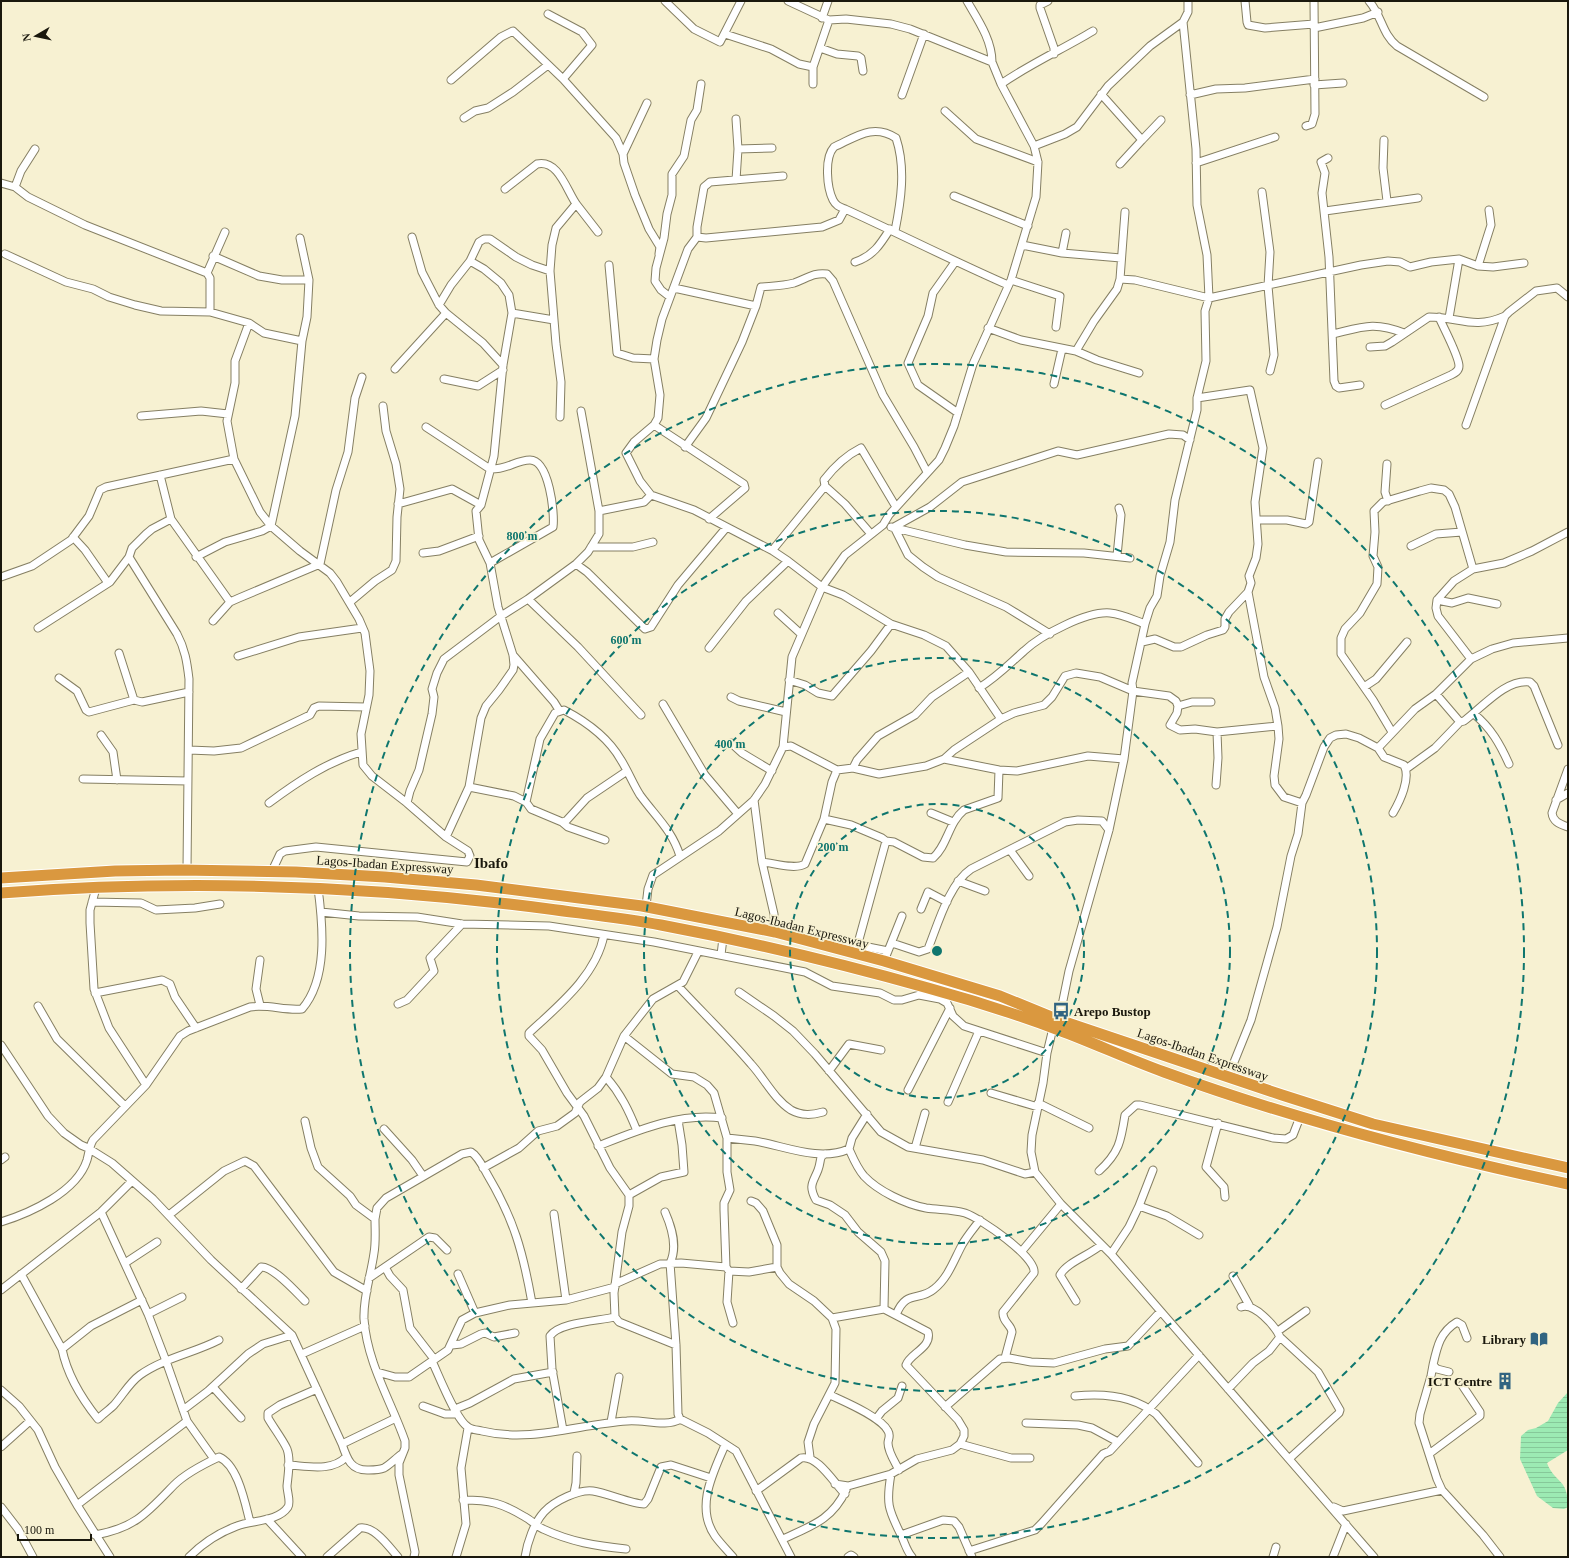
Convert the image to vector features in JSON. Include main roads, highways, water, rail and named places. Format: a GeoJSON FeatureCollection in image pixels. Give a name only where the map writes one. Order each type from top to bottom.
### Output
{"type":"FeatureCollection","features":[{"type":"Feature","properties":{"kind":"highway","name":"Lagos-Ibadan Expressway"},"geometry":{"type":"LineString","coordinates":[[1,878],[115,871],[272,871],[379,876],[476,885],[646,906],[886,956],[1000,996],[1056,1024],[1162,1071],[1300,1117],[1369,1138],[1568,1184]]}},
{"type":"Feature","properties":{"kind":"highway","name":"Lagos-Ibadan Expressway"},"geometry":{"type":"LineString","coordinates":[[1,893],[188,885],[318,888],[406,893],[658,924],[801,955],[932,989],[1056,1024],[1373,1124],[1568,1168]]}},
{"type":"Feature","properties":{"kind":"place","name":"Arepo Bustop"},"geometry":{"type":"Point","coordinates":[1061,1011]}},
{"type":"Feature","properties":{"kind":"place","name":"Library"},"geometry":{"type":"Point","coordinates":[1539,1339]}},
{"type":"Feature","properties":{"kind":"place","name":"ICT Centre"},"geometry":{"type":"Point","coordinates":[1505,1381]}},
{"type":"Feature","properties":{"kind":"district","name":"Ibafo"},"geometry":{"type":"Point","coordinates":[491,863]}}]}
